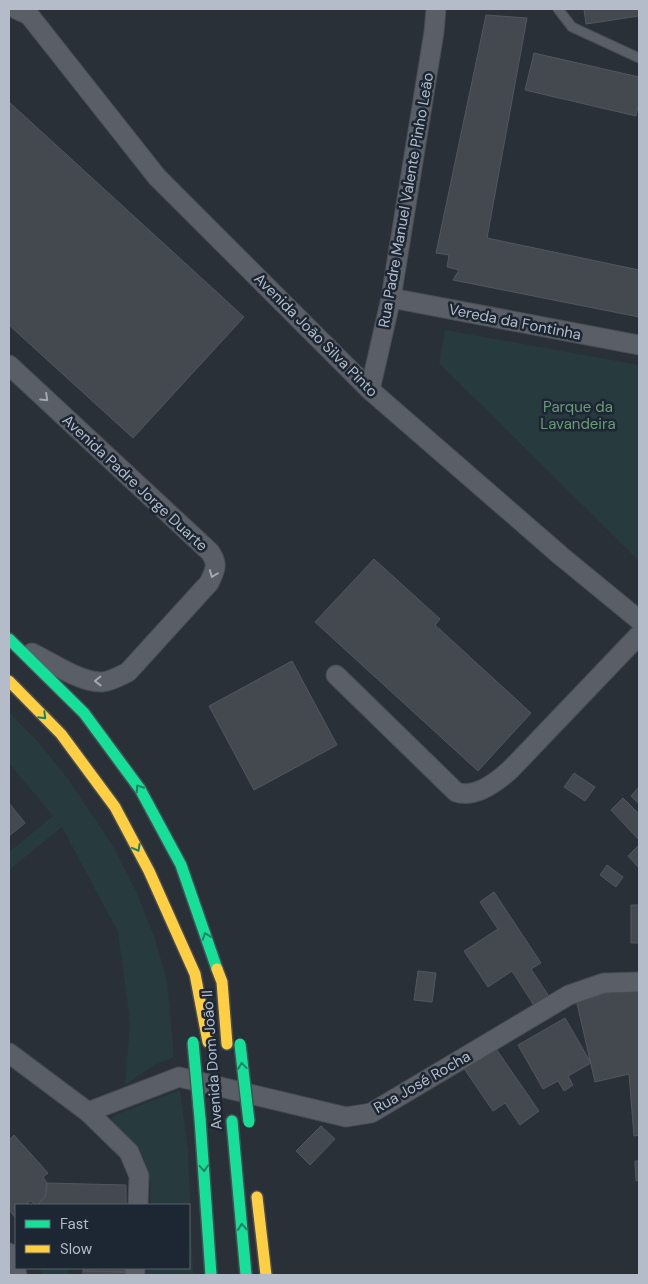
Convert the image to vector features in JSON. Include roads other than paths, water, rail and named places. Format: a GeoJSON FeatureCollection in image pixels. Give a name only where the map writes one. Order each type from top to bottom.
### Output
{"type":"FeatureCollection","features":[{"type":"Feature","properties":{"kind":"main road","name":"Avenida Dom João II"},"geometry":{"type":"LineString","coordinates":[[11,641],[84,712],[140,789],[181,865],[222,982],[227,1049]]}},
{"type":"Feature","properties":{"kind":"main road","name":"Avenida Dom João II"},"geometry":{"type":"LineString","coordinates":[[9,681],[61,734],[115,807],[149,870],[194,974],[209,1047]]}},
{"type":"Feature","properties":{"kind":"main road"},"geometry":{"type":"LineString","coordinates":[[149,870],[179,964]]}},
{"type":"Feature","properties":{"kind":"main road"},"geometry":{"type":"LineString","coordinates":[[222,982],[240,1044],[249,1127]]}},
{"type":"Feature","properties":{"kind":"main road"},"geometry":{"type":"LineString","coordinates":[[192,1037],[211,1275]]}},
{"type":"Feature","properties":{"kind":"main road","name":"Avenida Dom João II"},"geometry":{"type":"LineString","coordinates":[[211,1072],[213,1101]]}},
{"type":"Feature","properties":{"kind":"main road","name":"Avenida Dom João II"},"geometry":{"type":"LineString","coordinates":[[228,1073],[246,1275]]}},
{"type":"Feature","properties":{"kind":"main road"},"geometry":{"type":"LineString","coordinates":[[256,1189],[266,1275]]}},
{"type":"Feature","properties":{"kind":"street","name":"Rua Padre Manuel Valente Pinho Leão"},"geometry":{"type":"LineString","coordinates":[[370,390],[390,298],[434,32],[436,9]]}},
{"type":"Feature","properties":{"kind":"street","name":"Avenida João Silva Pinto"},"geometry":{"type":"LineString","coordinates":[[25,11],[157,177],[370,390],[561,556],[639,620]]}},
{"type":"Feature","properties":{"kind":"street","name":"Vereda da Fontinha"},"geometry":{"type":"LineString","coordinates":[[390,298],[639,346]]}},
{"type":"Feature","properties":{"kind":"street","name":"Avenida Padre Jorge Duarte"},"geometry":{"type":"LineString","coordinates":[[9,365],[210,552],[215,559],[216,569],[209,583],[128,672],[115,679],[102,682],[89,681],[11,641]]}},
{"type":"Feature","properties":{"kind":"street"},"geometry":{"type":"LineString","coordinates":[[336,676],[456,792],[463,794],[484,788],[500,779],[639,634]]}},
{"type":"Feature","properties":{"kind":"street","name":"Rua José Rocha"},"geometry":{"type":"LineString","coordinates":[[88,1112],[179,1077],[346,1117],[371,1113],[569,995],[604,984],[639,982]]}},
{"type":"Feature","properties":{"kind":"street"},"geometry":{"type":"LineString","coordinates":[[9,1053],[88,1112],[128,1152],[139,1176],[138,1204]]}},
{"type":"Feature","properties":{"kind":"street"},"geometry":{"type":"LineString","coordinates":[[9,1253],[15,1268]]}},
{"type":"Feature","properties":{"kind":"lane"},"geometry":{"type":"LineString","coordinates":[[558,9],[572,27],[639,58]]}},
{"type":"Feature","properties":{"kind":"park label","name":"Parque da Lavandeira"},"geometry":{"type":"Point","coordinates":[578,416]}}]}
